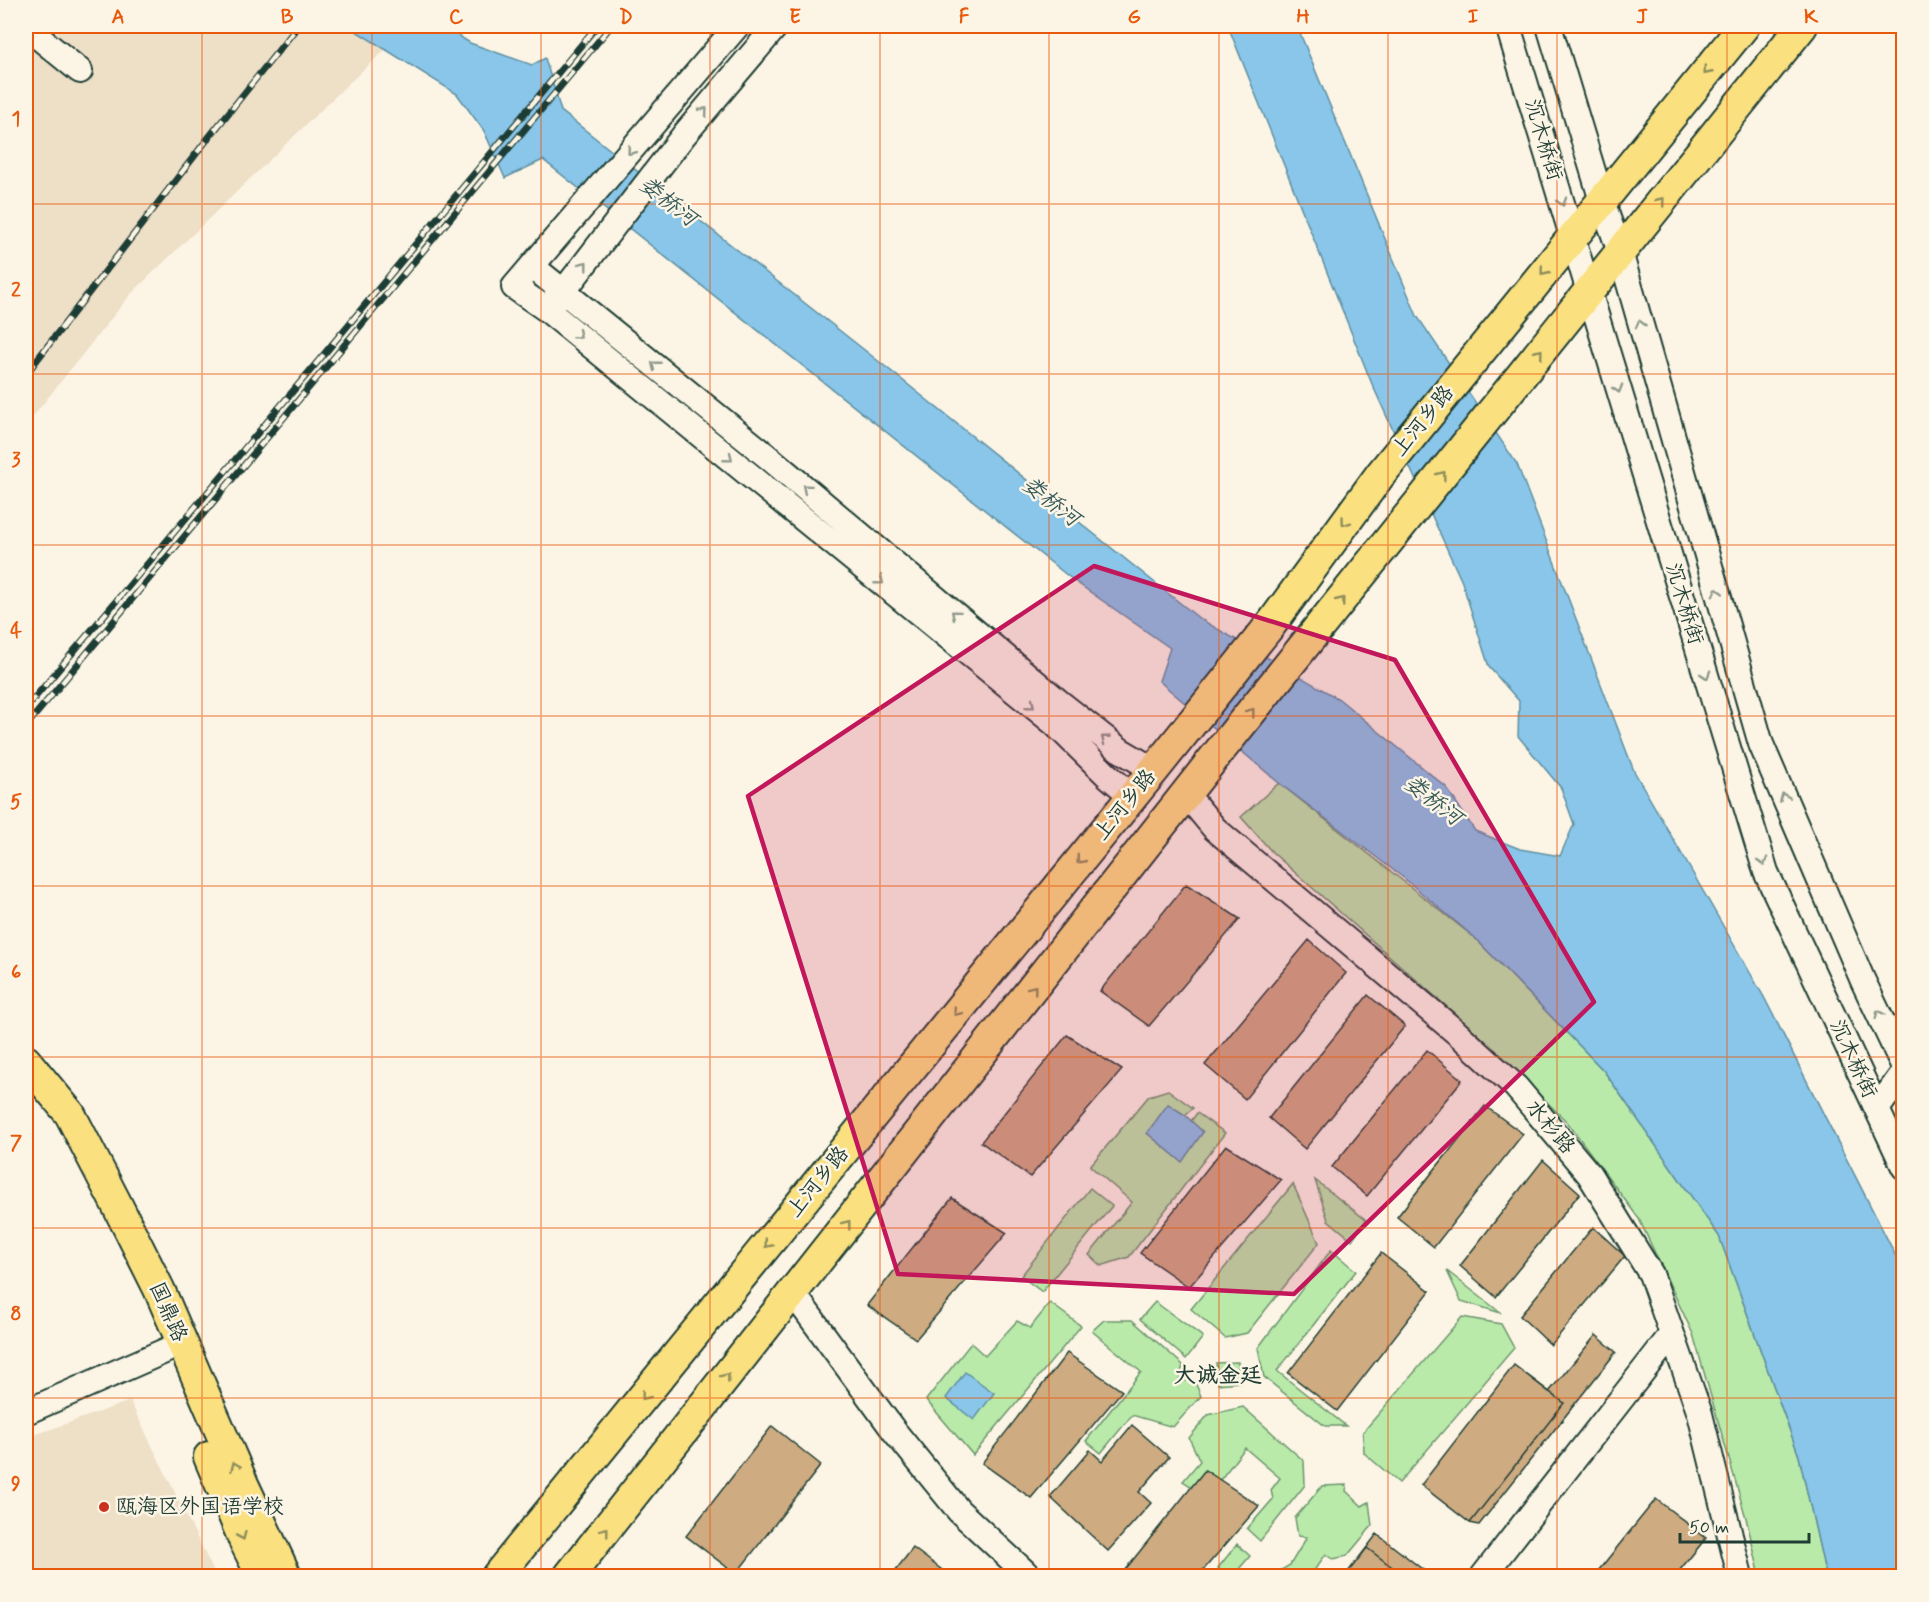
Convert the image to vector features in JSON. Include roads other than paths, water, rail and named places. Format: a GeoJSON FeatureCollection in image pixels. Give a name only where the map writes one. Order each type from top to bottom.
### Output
{"type":"FeatureCollection","features":[{"type":"Feature","properties":{"kind":"main road","name":"上河乡路"},"geometry":{"type":"LineString","coordinates":[[496,1576],[1183,734],[1272,622],[1380,475],[1744,26]]}},
{"type":"Feature","properties":{"kind":"main road","name":"上河乡路"},"geometry":{"type":"LineString","coordinates":[[569,1576],[1214,758],[1802,26]]}},
{"type":"Feature","properties":{"kind":"main road","name":"国鼎路"},"geometry":{"type":"LineString","coordinates":[[26,1061],[70,1114],[116,1203],[159,1289],[243,1484],[286,1576]]}},
{"type":"Feature","properties":{"kind":"main road","name":"国鼎路"},"geometry":{"type":"LineString","coordinates":[[26,1088],[56,1123],[124,1250],[217,1475],[262,1576]]}},
{"type":"Feature","properties":{"kind":"street"},"geometry":{"type":"LineString","coordinates":[[737,26],[514,287],[546,309],[1055,724],[1132,796]]}},
{"type":"Feature","properties":{"kind":"street"},"geometry":{"type":"LineString","coordinates":[[546,309],[563,292],[684,135],[776,26]]}},
{"type":"Feature","properties":{"kind":"street","name":"沉木桥街"},"geometry":{"type":"LineString","coordinates":[[1508,26],[1766,872],[1904,1167]]}},
{"type":"Feature","properties":{"kind":"street","name":"沉木桥街"},"geometry":{"type":"LineString","coordinates":[[1549,26],[1602,201],[1620,252],[1761,744],[1863,981],[1904,1067]]}},
{"type":"Feature","properties":{"kind":"street"},"geometry":{"type":"LineString","coordinates":[[26,27],[80,71]]}},
{"type":"Feature","properties":{"kind":"street"},"geometry":{"type":"LineString","coordinates":[[533,267],[768,457],[1059,702],[1120,750],[1154,770]]}},
{"type":"Feature","properties":{"kind":"street","name":"水杉路"},"geometry":{"type":"LineString","coordinates":[[1186,794],[1215,830],[1457,1033],[1516,1087],[1589,1174],[1651,1274],[1700,1414],[1740,1576]]}},
{"type":"Feature","properties":{"kind":"street"},"geometry":{"type":"LineString","coordinates":[[1877,1109],[1904,1072]]}},
{"type":"Feature","properties":{"kind":"street"},"geometry":{"type":"LineString","coordinates":[[793,1293],[895,1432],[958,1511],[1029,1576]]}},
{"type":"Feature","properties":{"kind":"street"},"geometry":{"type":"LineString","coordinates":[[1484,1576],[1672,1334]]}},
{"type":"Feature","properties":{"kind":"street"},"geometry":{"type":"LineString","coordinates":[[26,1412],[167,1350]]}},
{"type":"Feature","properties":{"kind":"water","name":"娄桥河"},"geometry":{"type":"Polygon","coordinates":[[[348,26],[443,26],[470,43],[532,65],[545,58],[561,111],[891,371],[1200,619],[1339,699],[1446,787],[1475,831],[1520,849],[1560,856],[1574,824],[1561,788],[1518,736],[1519,701],[1489,667],[1462,582],[1372,384],[1228,26],[1297,26],[1417,316],[1517,464],[1634,771],[1764,997],[1903,1270],[1903,1576],[1826,1576],[1799,1456],[1719,1236],[1604,1071],[1475,938],[1405,879],[1279,783],[1159,681],[1170,648],[1073,580],[543,160],[505,178],[484,131],[457,94],[348,26]]]}},
{"type":"Feature","properties":{"kind":"water"},"geometry":{"type":"Polygon","coordinates":[[[1168,1104],[1185,1115],[1203,1132],[1182,1162],[1147,1133],[1168,1104]]]}},
{"type":"Feature","properties":{"kind":"water"},"geometry":{"type":"Polygon","coordinates":[[[965,1372],[994,1393],[974,1420],[946,1398],[965,1372]]]}},
{"type":"Feature","properties":{"kind":"railway"},"geometry":{"type":"LineString","coordinates":[[26,374],[298,26]]}},
{"type":"Feature","properties":{"kind":"railway"},"geometry":{"type":"LineString","coordinates":[[26,708],[597,26]]}},
{"type":"Feature","properties":{"kind":"railway"},"geometry":{"type":"LineString","coordinates":[[26,726],[611,26]]}},
{"type":"Feature","properties":{"kind":"place","name":"瓯海区外国语学校"},"geometry":{"type":"Point","coordinates":[104,1507]}},
{"type":"Feature","properties":{"kind":"district","name":"大诚金廷"},"geometry":{"type":"Point","coordinates":[1218,1376]}}]}
